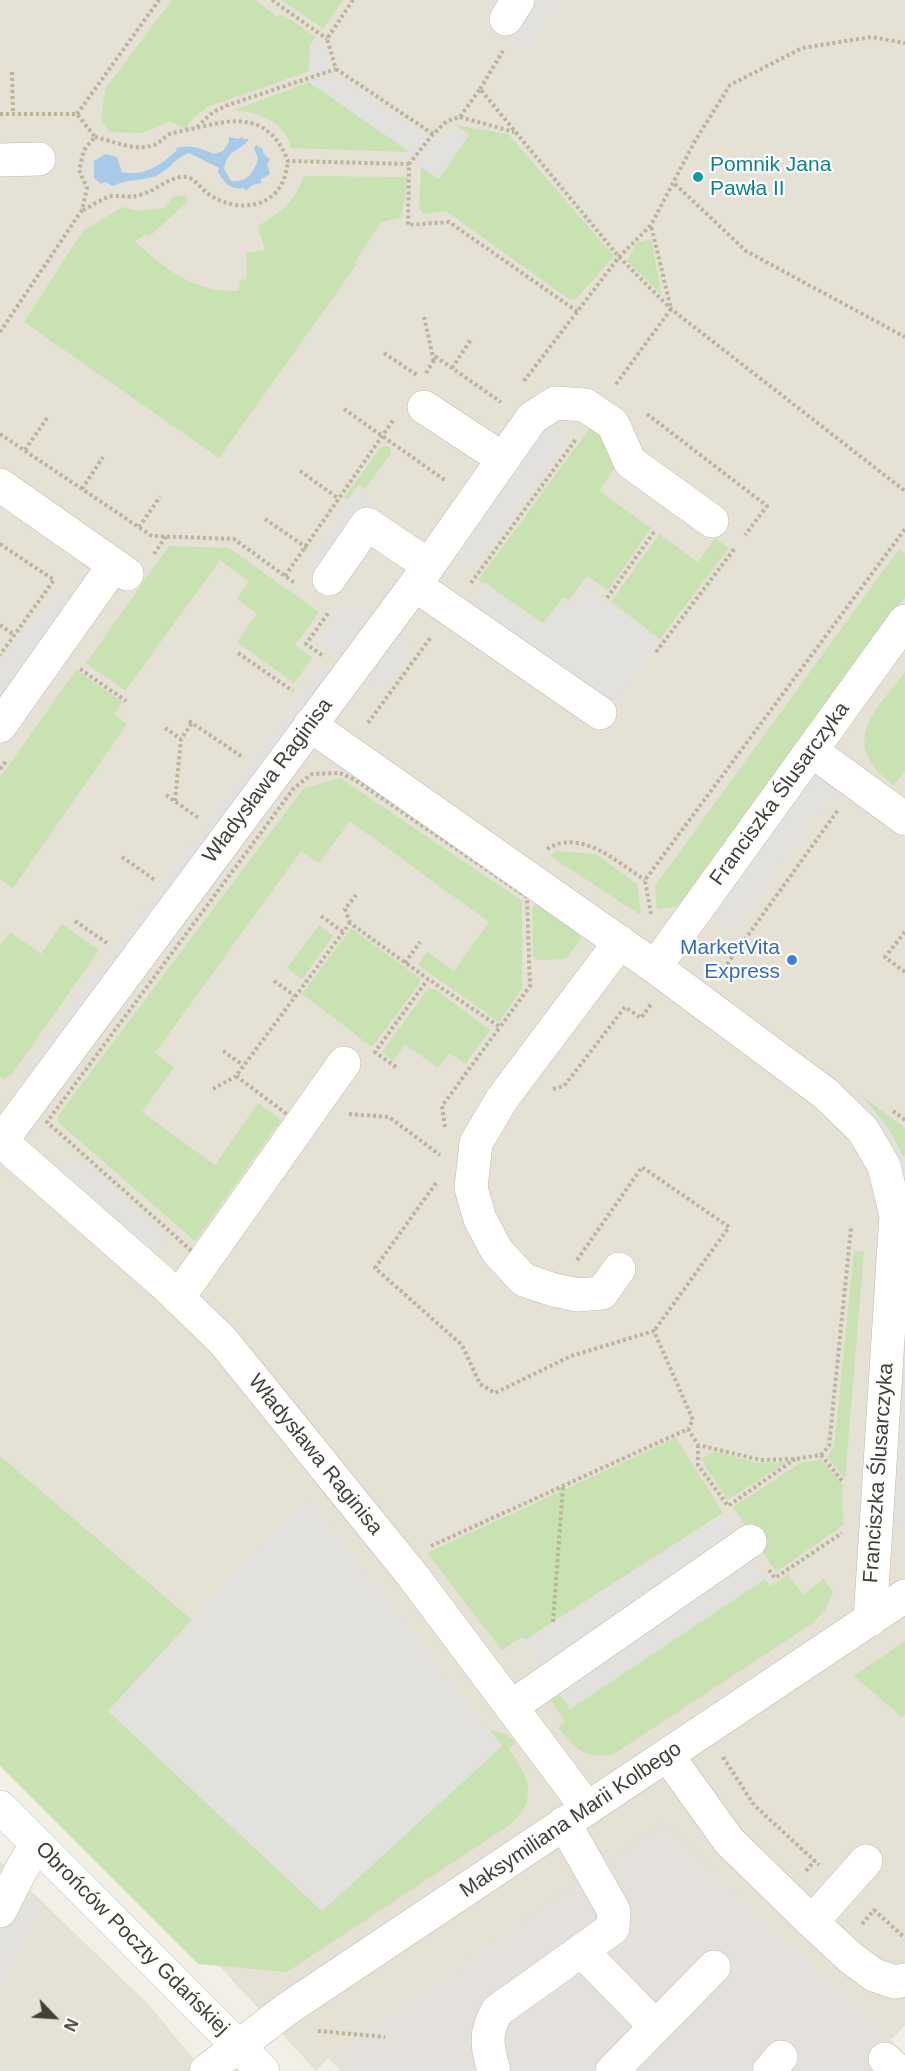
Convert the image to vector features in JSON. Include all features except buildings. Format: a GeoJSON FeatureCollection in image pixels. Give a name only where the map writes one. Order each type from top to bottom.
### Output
{"type":"FeatureCollection","features":[{"type":"Feature","properties":{"kind":"street"},"geometry":{"type":"LineString","coordinates":[[0,160],[39,159]]}},
{"type":"Feature","properties":{"kind":"street","name":"Władysława Raginisa"},"geometry":{"type":"LineString","coordinates":[[582,1951],[614,1928],[614,1911],[575,1815],[511,1707],[413,1576],[223,1341],[178,1298],[0,1141],[421,575],[532,418],[555,403],[585,405],[595,412]]}},
{"type":"Feature","properties":{"kind":"street"},"geometry":{"type":"LineString","coordinates":[[410,412],[477,441],[503,459]]}},
{"type":"Feature","properties":{"kind":"street"},"geometry":{"type":"LineString","coordinates":[[595,412],[613,424],[630,462],[712,521]]}},
{"type":"Feature","properties":{"kind":"street"},"geometry":{"type":"LineString","coordinates":[[0,485],[120,569],[0,726]]}},
{"type":"Feature","properties":{"kind":"street"},"geometry":{"type":"LineString","coordinates":[[318,591],[367,524],[421,575],[451,610],[600,712]]}},
{"type":"Feature","properties":{"kind":"street","name":"Franciszka Ślusarczyka"},"geometry":{"type":"LineString","coordinates":[[655,967],[905,621]]}},
{"type":"Feature","properties":{"kind":"street","name":"Franciszka Ślusarczyka"},"geometry":{"type":"LineString","coordinates":[[310,725],[655,967],[826,1094],[863,1130],[884,1166],[896,1215],[870,1620]]}},
{"type":"Feature","properties":{"kind":"street"},"geometry":{"type":"LineString","coordinates":[[812,751],[905,819]]}},
{"type":"Feature","properties":{"kind":"street"},"geometry":{"type":"LineString","coordinates":[[619,1269],[602,1293],[578,1295],[524,1280],[497,1251],[480,1219],[471,1188],[476,1143],[502,1099],[620,942]]}},
{"type":"Feature","properties":{"kind":"street"},"geometry":{"type":"LineString","coordinates":[[178,1298],[344,1063]]}},
{"type":"Feature","properties":{"kind":"street"},"geometry":{"type":"LineString","coordinates":[[511,1707],[750,1541]]}},
{"type":"Feature","properties":{"kind":"street","name":"Maksymiliana Marii Kolbego"},"geometry":{"type":"LineString","coordinates":[[206,2071],[287,2009],[905,1596]]}},
{"type":"Feature","properties":{"kind":"street"},"geometry":{"type":"LineString","coordinates":[[668,1756],[729,1841],[812,1922],[851,1958],[874,1975],[895,1982],[905,1980]]}},
{"type":"Feature","properties":{"kind":"street","name":"Obrońców Poczty Gdańskiej"},"geometry":{"type":"LineString","coordinates":[[0,1807],[263,2071]]}},
{"type":"Feature","properties":{"kind":"street"},"geometry":{"type":"LineString","coordinates":[[0,1911],[36,1844]]}},
{"type":"Feature","properties":{"kind":"street"},"geometry":{"type":"LineString","coordinates":[[812,1922],[866,1861]]}},
{"type":"Feature","properties":{"kind":"street"},"geometry":{"type":"LineString","coordinates":[[494,2071],[487,2045],[491,2023],[497,2011],[582,1951],[656,2026]]}},
{"type":"Feature","properties":{"kind":"street"},"geometry":{"type":"LineString","coordinates":[[612,2071],[714,1967]]}},
{"type":"Feature","properties":{"kind":"path"},"geometry":{"type":"LineString","coordinates":[[77,114],[159,0]]}},
{"type":"Feature","properties":{"kind":"path"},"geometry":{"type":"LineString","coordinates":[[272,0],[327,39],[336,69],[433,134]]}},
{"type":"Feature","properties":{"kind":"path"},"geometry":{"type":"LineString","coordinates":[[327,39],[353,0]]}},
{"type":"Feature","properties":{"kind":"path"},"geometry":{"type":"LineString","coordinates":[[510,22],[480,88],[460,117],[447,122],[433,134],[409,164],[408,225],[449,222],[578,312]]}},
{"type":"Feature","properties":{"kind":"path"},"geometry":{"type":"LineString","coordinates":[[520,386],[619,257],[651,225],[675,184],[695,141],[730,85],[802,48],[871,37],[905,43]]}},
{"type":"Feature","properties":{"kind":"path"},"geometry":{"type":"LineString","coordinates":[[196,128],[213,112],[228,105],[336,69]]}},
{"type":"Feature","properties":{"kind":"path"},"geometry":{"type":"LineString","coordinates":[[12,72],[13,114]]}},
{"type":"Feature","properties":{"kind":"path"},"geometry":{"type":"LineString","coordinates":[[480,88],[619,257],[671,309],[905,491]]}},
{"type":"Feature","properties":{"kind":"path"},"geometry":{"type":"LineString","coordinates":[[0,114],[77,114]]}},
{"type":"Feature","properties":{"kind":"path"},"geometry":{"type":"LineString","coordinates":[[77,114],[95,137],[134,147],[154,145],[168,135],[196,128],[232,121],[245,121],[269,130],[283,147],[288,161],[284,180],[271,197],[252,206],[230,205],[208,193],[191,178],[181,177],[160,184],[145,194],[128,198],[111,196],[82,210]]}},
{"type":"Feature","properties":{"kind":"path"},"geometry":{"type":"LineString","coordinates":[[460,117],[515,132]]}},
{"type":"Feature","properties":{"kind":"path"},"geometry":{"type":"LineString","coordinates":[[0,332],[82,210],[87,188],[80,170],[84,150],[95,137]]}},
{"type":"Feature","properties":{"kind":"path"},"geometry":{"type":"LineString","coordinates":[[288,161],[409,164]]}},
{"type":"Feature","properties":{"kind":"path"},"geometry":{"type":"LineString","coordinates":[[675,184],[746,251],[905,337]]}},
{"type":"Feature","properties":{"kind":"path"},"geometry":{"type":"LineString","coordinates":[[362,733],[671,309],[651,225]]}},
{"type":"Feature","properties":{"kind":"path"},"geometry":{"type":"LineString","coordinates":[[424,317],[434,362]]}},
{"type":"Feature","properties":{"kind":"path"},"geometry":{"type":"LineString","coordinates":[[452,368],[472,338]]}},
{"type":"Feature","properties":{"kind":"path"},"geometry":{"type":"LineString","coordinates":[[384,353],[422,378],[436,357],[505,404],[477,441]]}},
{"type":"Feature","properties":{"kind":"path"},"geometry":{"type":"LineString","coordinates":[[344,409],[450,483]]}},
{"type":"Feature","properties":{"kind":"path"},"geometry":{"type":"LineString","coordinates":[[285,576],[382,436],[410,412]]}},
{"type":"Feature","properties":{"kind":"path"},"geometry":{"type":"LineString","coordinates":[[25,450],[47,418]]}},
{"type":"Feature","properties":{"kind":"path"},"geometry":{"type":"LineString","coordinates":[[0,434],[152,536],[234,539],[285,576],[318,591],[330,610],[306,644],[323,656]]}},
{"type":"Feature","properties":{"kind":"path"},"geometry":{"type":"LineString","coordinates":[[82,489],[103,457]]}},
{"type":"Feature","properties":{"kind":"path"},"geometry":{"type":"LineString","coordinates":[[300,471],[338,498]]}},
{"type":"Feature","properties":{"kind":"path"},"geometry":{"type":"LineString","coordinates":[[139,527],[160,497]]}},
{"type":"Feature","properties":{"kind":"path"},"geometry":{"type":"LineString","coordinates":[[266,519],[305,547]]}},
{"type":"Feature","properties":{"kind":"path"},"geometry":{"type":"LineString","coordinates":[[650,912],[645,880],[905,529]]}},
{"type":"Feature","properties":{"kind":"path"},"geometry":{"type":"LineString","coordinates":[[607,598],[654,531]]}},
{"type":"Feature","properties":{"kind":"path"},"geometry":{"type":"LineString","coordinates":[[0,544],[54,580],[0,655]]}},
{"type":"Feature","properties":{"kind":"path"},"geometry":{"type":"LineString","coordinates":[[0,625],[14,635]]}},
{"type":"Feature","properties":{"kind":"path"},"geometry":{"type":"LineString","coordinates":[[238,652],[296,693]]}},
{"type":"Feature","properties":{"kind":"path"},"geometry":{"type":"LineString","coordinates":[[75,665],[126,701]]}},
{"type":"Feature","properties":{"kind":"path"},"geometry":{"type":"LineString","coordinates":[[175,801],[181,739],[191,722],[248,760]]}},
{"type":"Feature","properties":{"kind":"path"},"geometry":{"type":"LineString","coordinates":[[165,728],[181,739]]}},
{"type":"Feature","properties":{"kind":"path"},"geometry":{"type":"LineString","coordinates":[[236,1076],[291,1118],[194,1253],[46,1122],[294,788],[312,774],[340,773],[355,780],[527,897],[530,986],[500,1027],[350,923],[345,909],[356,895]]}},
{"type":"Feature","properties":{"kind":"path"},"geometry":{"type":"LineString","coordinates":[[166,795],[203,821]]}},
{"type":"Feature","properties":{"kind":"path"},"geometry":{"type":"LineString","coordinates":[[720,974],[843,804]]}},
{"type":"Feature","properties":{"kind":"path"},"geometry":{"type":"LineString","coordinates":[[539,854],[555,844],[572,842],[590,845],[645,880]]}},
{"type":"Feature","properties":{"kind":"path"},"geometry":{"type":"LineString","coordinates":[[122,856],[158,882]]}},
{"type":"Feature","properties":{"kind":"path"},"geometry":{"type":"LineString","coordinates":[[321,916],[343,932]]}},
{"type":"Feature","properties":{"kind":"path"},"geometry":{"type":"LineString","coordinates":[[75,921],[111,945]]}},
{"type":"Feature","properties":{"kind":"path"},"geometry":{"type":"LineString","coordinates":[[213,1089],[236,1076],[350,923]]}},
{"type":"Feature","properties":{"kind":"path"},"geometry":{"type":"LineString","coordinates":[[905,932],[885,957],[905,972]]}},
{"type":"Feature","properties":{"kind":"path"},"geometry":{"type":"LineString","coordinates":[[405,963],[420,942]]}},
{"type":"Feature","properties":{"kind":"path"},"geometry":{"type":"LineString","coordinates":[[396,1067],[375,1052],[428,979]]}},
{"type":"Feature","properties":{"kind":"path"},"geometry":{"type":"LineString","coordinates":[[274,981],[295,996]]}},
{"type":"Feature","properties":{"kind":"path"},"geometry":{"type":"LineString","coordinates":[[546,1090],[564,1086],[625,1007],[641,1018],[655,999]]}},
{"type":"Feature","properties":{"kind":"path"},"geometry":{"type":"LineString","coordinates":[[223,1051],[243,1065]]}},
{"type":"Feature","properties":{"kind":"path"},"geometry":{"type":"LineString","coordinates":[[886,1106],[905,1120]]}},
{"type":"Feature","properties":{"kind":"path"},"geometry":{"type":"LineString","coordinates":[[344,1113],[389,1117],[442,1156]]}},
{"type":"Feature","properties":{"kind":"path"},"geometry":{"type":"LineString","coordinates":[[575,1264],[642,1167],[729,1227],[654,1331]]}},
{"type":"Feature","properties":{"kind":"path"},"geometry":{"type":"LineString","coordinates":[[698,1445],[761,1460],[795,1459],[821,1455],[830,1446],[851,1228]]}},
{"type":"Feature","properties":{"kind":"path"},"geometry":{"type":"LineString","coordinates":[[430,1546],[688,1429],[698,1445],[698,1464],[728,1506],[795,1459]]}},
{"type":"Feature","properties":{"kind":"path"},"geometry":{"type":"LineString","coordinates":[[821,1455],[844,1482]]}},
{"type":"Feature","properties":{"kind":"path"},"geometry":{"type":"LineString","coordinates":[[553,1622],[563,1484]]}},
{"type":"Feature","properties":{"kind":"path"},"geometry":{"type":"LineString","coordinates":[[722,1757],[754,1805],[819,1865]]}},
{"type":"Feature","properties":{"kind":"path"},"geometry":{"type":"LineString","coordinates":[[308,2030],[385,2037]]}},
{"type":"Feature","properties":{"kind":"shaded area"},"geometry":{"type":"Polygon","coordinates":[[[0,0],[905,0],[905,2025],[891,2040],[663,1824],[328,2058],[316,2071],[0,1728],[0,0]]]}},
{"type":"Feature","properties":{"kind":"shaded area"},"geometry":{"type":"Polygon","coordinates":[[[500,0],[562,0],[526,52],[484,23],[500,0]]]}},
{"type":"Feature","properties":{"kind":"shaded area"},"geometry":{"type":"Polygon","coordinates":[[[316,37],[326,44],[330,71],[440,146],[455,125],[469,135],[439,179],[421,167],[410,152],[309,82],[310,45],[316,37]]]}},
{"type":"Feature","properties":{"kind":"shaded area"},"geometry":{"type":"Polygon","coordinates":[[[545,424],[568,441],[474,568],[452,551],[545,424]]]}},
{"type":"Feature","properties":{"kind":"shaded area"},"geometry":{"type":"Polygon","coordinates":[[[356,490],[373,502],[323,575],[306,564],[356,490]]]}},
{"type":"Feature","properties":{"kind":"shaded area"},"geometry":{"type":"Polygon","coordinates":[[[485,582],[544,626],[563,600],[570,605],[585,585],[661,641],[596,730],[454,625],[485,582]]]}},
{"type":"Feature","properties":{"kind":"shaded area"},"geometry":{"type":"Polygon","coordinates":[[[54,590],[74,605],[0,707],[0,664],[54,590]]]}},
{"type":"Feature","properties":{"kind":"shaded area"},"geometry":{"type":"Polygon","coordinates":[[[347,598],[368,613],[338,658],[317,643],[347,598]]]}},
{"type":"Feature","properties":{"kind":"shaded area"},"geometry":{"type":"Polygon","coordinates":[[[390,629],[416,648],[382,693],[356,674],[390,629]]]}},
{"type":"Feature","properties":{"kind":"shaded area"},"geometry":{"type":"Polygon","coordinates":[[[323,665],[333,673],[28,1086],[18,1079],[323,665]]]}},
{"type":"Feature","properties":{"kind":"shaded area"},"geometry":{"type":"Polygon","coordinates":[[[815,775],[836,790],[734,930],[714,914],[815,775]]]}},
{"type":"Feature","properties":{"kind":"shaded area"},"geometry":{"type":"Polygon","coordinates":[[[861,1095],[884,1122],[894,1138],[903,1157],[896,1162],[854,1101],[861,1095]]]}},
{"type":"Feature","properties":{"kind":"shaded area"},"geometry":{"type":"Polygon","coordinates":[[[77,1158],[167,1236],[153,1254],[61,1175],[77,1158]]]}},
{"type":"Feature","properties":{"kind":"shaded area"},"geometry":{"type":"Polygon","coordinates":[[[905,1314],[905,1528],[887,1526],[905,1314]]]}},
{"type":"Feature","properties":{"kind":"shaded area"},"geometry":{"type":"Polygon","coordinates":[[[307,1496],[502,1746],[322,1911],[108,1711],[307,1496]]]}},
{"type":"Feature","properties":{"kind":"shaded area"},"geometry":{"type":"Polygon","coordinates":[[[723,1513],[765,1579],[570,1709],[525,1640],[723,1513]]]}},
{"type":"Feature","properties":{"kind":"shaded area"},"geometry":{"type":"Polygon","coordinates":[[[663,1823],[905,2054],[905,2071],[341,2071],[328,2058],[663,1823]]]}},
{"type":"Feature","properties":{"kind":"shaded area"},"geometry":{"type":"Polygon","coordinates":[[[0,1861],[147,2003],[204,2071],[0,2071],[0,1861]]]}},
{"type":"Feature","properties":{"kind":"shaded area"},"geometry":{"type":"Polygon","coordinates":[[[0,1873],[8,1876],[44,1906],[0,1986],[0,1873]]]}},
{"type":"Feature","properties":{"kind":"green space"},"geometry":{"type":"Polygon","coordinates":[[[172,0],[256,0],[276,16],[283,15],[316,37],[310,45],[309,71],[207,107],[192,119],[185,129],[170,121],[142,133],[110,132],[101,121],[105,89],[172,0]]]}},
{"type":"Feature","properties":{"kind":"green space"},"geometry":{"type":"Polygon","coordinates":[[[282,0],[343,0],[323,29],[282,0]]]}},
{"type":"Feature","properties":{"kind":"green space"},"geometry":{"type":"Polygon","coordinates":[[[309,82],[410,152],[291,148],[288,139],[277,125],[261,116],[234,110],[309,82]]]}},
{"type":"Feature","properties":{"kind":"green space"},"geometry":{"type":"Polygon","coordinates":[[[455,125],[508,134],[614,256],[576,299],[570,300],[446,211],[423,214],[419,208],[421,167],[439,179],[469,135],[455,125]]]}},
{"type":"Feature","properties":{"kind":"green space"},"geometry":{"type":"Polygon","coordinates":[[[304,176],[408,177],[401,218],[381,222],[355,262],[357,264],[219,458],[24,322],[83,231],[122,207],[139,211],[164,208],[173,197],[185,195],[188,201],[149,237],[146,234],[135,241],[182,278],[209,288],[239,291],[240,280],[247,279],[246,253],[265,250],[258,226],[286,206],[296,193],[304,176]]]}},
{"type":"Feature","properties":{"kind":"green space"},"geometry":{"type":"Polygon","coordinates":[[[651,239],[662,295],[627,261],[637,242],[651,239]]]}},
{"type":"Feature","properties":{"kind":"green space"},"geometry":{"type":"Polygon","coordinates":[[[593,424],[611,438],[617,464],[599,491],[651,528],[608,590],[587,576],[569,600],[563,597],[543,623],[478,580],[593,424]]]}},
{"type":"Feature","properties":{"kind":"green space"},"geometry":{"type":"Polygon","coordinates":[[[381,447],[390,448],[391,453],[365,489],[358,485],[347,500],[344,498],[381,447]]]}},
{"type":"Feature","properties":{"kind":"green space"},"geometry":{"type":"Polygon","coordinates":[[[659,534],[698,562],[715,538],[729,548],[660,639],[611,602],[659,534]]]}},
{"type":"Feature","properties":{"kind":"green space"},"geometry":{"type":"Polygon","coordinates":[[[169,546],[229,548],[319,612],[295,645],[312,658],[294,683],[237,642],[257,614],[237,599],[249,581],[220,560],[125,691],[86,663],[169,546]]]}},
{"type":"Feature","properties":{"kind":"green space"},"geometry":{"type":"Polygon","coordinates":[[[899,549],[905,554],[905,597],[689,895],[675,907],[657,909],[655,886],[899,549]]]}},
{"type":"Feature","properties":{"kind":"green space"},"geometry":{"type":"Polygon","coordinates":[[[76,670],[123,702],[114,714],[127,724],[13,888],[0,879],[0,778],[76,670]]]}},
{"type":"Feature","properties":{"kind":"green space"},"geometry":{"type":"Polygon","coordinates":[[[905,672],[905,770],[894,785],[877,770],[868,756],[864,742],[866,728],[873,715],[905,672]]]}},
{"type":"Feature","properties":{"kind":"green space"},"geometry":{"type":"Polygon","coordinates":[[[340,778],[522,901],[522,988],[499,1022],[418,965],[427,952],[454,971],[489,922],[350,821],[319,863],[301,851],[155,1053],[174,1067],[142,1112],[215,1165],[258,1103],[281,1120],[195,1241],[59,1123],[58,1116],[304,788],[340,778]]]}},
{"type":"Feature","properties":{"kind":"green space"},"geometry":{"type":"Polygon","coordinates":[[[556,851],[596,854],[637,884],[641,913],[639,914],[550,856],[556,851]]]}},
{"type":"Feature","properties":{"kind":"green space"},"geometry":{"type":"Polygon","coordinates":[[[537,901],[575,929],[581,939],[566,959],[538,960],[533,956],[532,909],[537,901]]]}},
{"type":"Feature","properties":{"kind":"green space"},"geometry":{"type":"Polygon","coordinates":[[[62,924],[99,950],[12,1074],[4,1079],[0,1076],[0,946],[10,932],[41,954],[62,924]]]}},
{"type":"Feature","properties":{"kind":"green space"},"geometry":{"type":"Polygon","coordinates":[[[319,925],[333,936],[302,979],[287,968],[319,925]]]}},
{"type":"Feature","properties":{"kind":"green space"},"geometry":{"type":"Polygon","coordinates":[[[351,928],[419,978],[420,983],[372,1047],[302,994],[351,928]]]}},
{"type":"Feature","properties":{"kind":"green space"},"geometry":{"type":"Polygon","coordinates":[[[428,989],[435,989],[490,1030],[465,1064],[450,1053],[438,1068],[405,1044],[393,1061],[382,1052],[428,989]]]}},
{"type":"Feature","properties":{"kind":"green space"},"geometry":{"type":"Polygon","coordinates":[[[861,1095],[905,1128],[903,1157],[884,1124],[861,1095]]]}},
{"type":"Feature","properties":{"kind":"green space"},"geometry":{"type":"Polygon","coordinates":[[[854,1251],[864,1252],[845,1478],[827,1457],[834,1447],[854,1251]]]}},
{"type":"Feature","properties":{"kind":"green space"},"geometry":{"type":"Polygon","coordinates":[[[676,1438],[723,1513],[525,1640],[522,1637],[502,1650],[427,1553],[676,1438]]]}},
{"type":"Feature","properties":{"kind":"green space"},"geometry":{"type":"Polygon","coordinates":[[[714,1451],[758,1463],[787,1462],[727,1500],[701,1459],[714,1451]]]}},
{"type":"Feature","properties":{"kind":"green space"},"geometry":{"type":"Polygon","coordinates":[[[0,1456],[192,1620],[108,1711],[322,1911],[502,1746],[490,1730],[505,1734],[516,1742],[509,1749],[522,1770],[528,1789],[524,1807],[518,1816],[508,1826],[287,1972],[198,1964],[0,1766],[0,1456]]]}},
{"type":"Feature","properties":{"kind":"green space"},"geometry":{"type":"Polygon","coordinates":[[[821,1460],[843,1485],[844,1525],[776,1572],[733,1507],[802,1462],[821,1460]]]}},
{"type":"Feature","properties":{"kind":"green space"},"geometry":{"type":"Polygon","coordinates":[[[788,1574],[803,1595],[823,1579],[833,1592],[825,1610],[813,1623],[614,1754],[588,1754],[576,1747],[558,1728],[565,1722],[550,1699],[556,1690],[570,1709],[765,1579],[770,1586],[788,1574]]]}},
{"type":"Feature","properties":{"kind":"green space"},"geometry":{"type":"Polygon","coordinates":[[[905,1641],[905,1714],[902,1717],[854,1676],[905,1641]]]}},
{"type":"Feature","properties":{"kind":"water"},"geometry":{"type":"Polygon","coordinates":[[[229,137],[249,139],[228,157],[224,169],[231,181],[246,178],[255,168],[258,158],[254,149],[256,145],[263,149],[263,153],[270,160],[267,163],[270,174],[261,179],[261,183],[252,185],[246,191],[244,188],[228,185],[218,172],[219,168],[189,153],[151,178],[123,182],[113,186],[105,182],[101,184],[94,178],[94,161],[106,154],[117,157],[122,172],[138,173],[158,165],[177,150],[176,148],[195,147],[214,154],[223,151],[229,142],[229,137]]]}},
{"type":"Feature","properties":{"kind":"place","name":"Pomnik Jana Pawła II"},"geometry":{"type":"Point","coordinates":[698,177]}},
{"type":"Feature","properties":{"kind":"place","name":"MarketVita Express"},"geometry":{"type":"Point","coordinates":[792,960]}}]}
